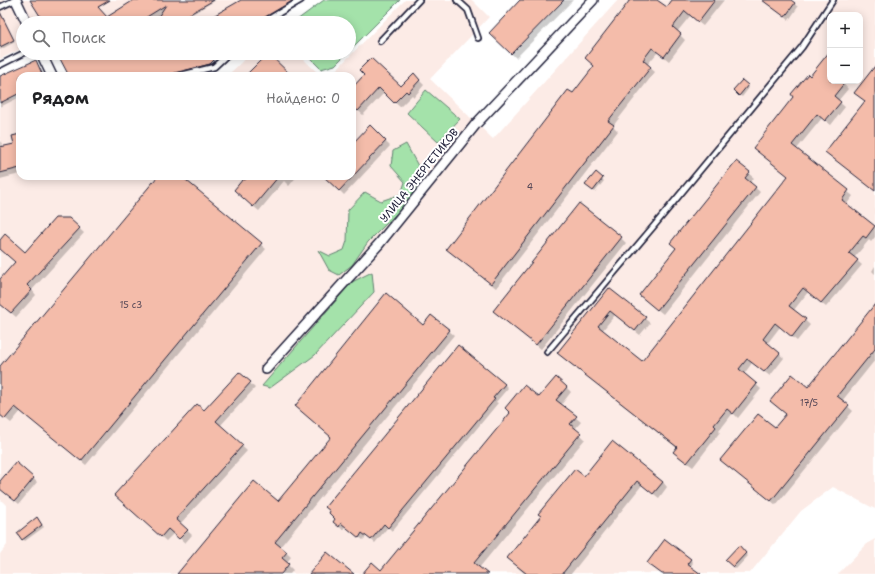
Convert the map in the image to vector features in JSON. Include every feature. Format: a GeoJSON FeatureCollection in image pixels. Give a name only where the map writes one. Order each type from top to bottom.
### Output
{"type":"FeatureCollection","features":[{"type":"Feature","properties":{"kind":"street"},"geometry":{"type":"LineString","coordinates":[[15,0],[23,16]]}},
{"type":"Feature","properties":{"kind":"street","name":"УЛИЦА ЭНЕРГЕТИКОВ"},"geometry":{"type":"LineString","coordinates":[[266,369],[379,244],[476,124],[594,0]]}},
{"type":"Feature","properties":{"kind":"street"},"geometry":{"type":"LineString","coordinates":[[45,60],[50,72]]}},
{"type":"Feature","properties":{"kind":"lane"},"geometry":{"type":"LineString","coordinates":[[0,7],[15,0]]}},
{"type":"Feature","properties":{"kind":"lane"},"geometry":{"type":"LineString","coordinates":[[274,16],[301,0]]}},
{"type":"Feature","properties":{"kind":"lane"},"geometry":{"type":"LineString","coordinates":[[380,41],[419,0]]}},
{"type":"Feature","properties":{"kind":"lane"},"geometry":{"type":"LineString","coordinates":[[457,0],[468,10],[478,38]]}},
{"type":"Feature","properties":{"kind":"lane"},"geometry":{"type":"LineString","coordinates":[[547,352],[802,47],[833,0]]}},
{"type":"Feature","properties":{"kind":"lane"},"geometry":{"type":"LineString","coordinates":[[0,65],[16,57]]}},
{"type":"Feature","properties":{"kind":"lane"},"geometry":{"type":"LineString","coordinates":[[193,72],[214,67],[222,60]]}},
{"type":"Feature","properties":{"kind":"shaded area"},"geometry":{"type":"Polygon","coordinates":[[[0,0],[12,0],[20,16],[16,16],[16,51],[0,59],[0,0]]]}},
{"type":"Feature","properties":{"kind":"shaded area"},"geometry":{"type":"Polygon","coordinates":[[[20,0],[294,0],[268,16],[28,16],[20,0]]]}},
{"type":"Feature","properties":{"kind":"shaded area"},"geometry":{"type":"Polygon","coordinates":[[[405,0],[472,0],[489,17],[430,79],[493,139],[618,0],[875,0],[875,509],[833,487],[801,511],[750,573],[0,574],[0,554],[7,545],[7,506],[0,499],[0,101],[16,98],[16,180],[356,180],[356,72],[334,72],[346,60],[356,60],[356,50],[405,0]]]}},
{"type":"Feature","properties":{"kind":"shaded area"},"geometry":{"type":"Polygon","coordinates":[[[244,60],[304,60],[317,72],[231,72],[244,60]]]}},
{"type":"Feature","properties":{"kind":"shaded area"},"geometry":{"type":"Polygon","coordinates":[[[875,539],[875,574],[838,574],[868,543],[875,539]]]}},
{"type":"Feature","properties":{"kind":"green space"},"geometry":{"type":"Polygon","coordinates":[[[324,0],[400,0],[356,44],[356,16],[302,16],[324,0]]]}},
{"type":"Feature","properties":{"kind":"green space"},"geometry":{"type":"Polygon","coordinates":[[[312,60],[340,60],[335,65],[321,69],[312,60]]]}},
{"type":"Feature","properties":{"kind":"green space"},"geometry":{"type":"Polygon","coordinates":[[[426,90],[460,119],[438,142],[407,113],[426,90]]]}},
{"type":"Feature","properties":{"kind":"green space"},"geometry":{"type":"Polygon","coordinates":[[[406,144],[423,175],[408,202],[368,242],[352,265],[339,275],[329,270],[318,250],[330,256],[344,250],[347,241],[348,210],[365,192],[381,201],[401,194],[405,182],[391,166],[393,151],[406,144]]]}},
{"type":"Feature","properties":{"kind":"green space"},"geometry":{"type":"Polygon","coordinates":[[[372,272],[374,292],[315,355],[270,388],[262,386],[352,282],[372,272]]]}},
{"type":"Feature","properties":{"kind":"building"},"geometry":{"type":"Polygon","coordinates":[[[30,0],[110,0],[98,7],[106,16],[40,16],[30,0]]]}},
{"type":"Feature","properties":{"kind":"building"},"geometry":{"type":"Polygon","coordinates":[[[134,0],[214,0],[186,16],[159,16],[166,5],[148,16],[109,16],[134,0]]]}},
{"type":"Feature","properties":{"kind":"building"},"geometry":{"type":"Polygon","coordinates":[[[241,0],[294,0],[268,16],[213,16],[241,0]]]}},
{"type":"Feature","properties":{"kind":"building"},"geometry":{"type":"Polygon","coordinates":[[[520,0],[564,0],[511,54],[489,33],[520,0]]]}},
{"type":"Feature","properties":{"kind":"building"},"geometry":{"type":"Polygon","coordinates":[[[630,0],[657,0],[667,7],[672,0],[715,0],[698,22],[685,11],[673,27],[681,34],[664,57],[652,48],[643,60],[651,67],[608,121],[614,125],[491,284],[446,249],[568,90],[573,93],[594,66],[585,58],[630,0]]]}},
{"type":"Feature","properties":{"kind":"building"},"geometry":{"type":"Polygon","coordinates":[[[762,0],[791,0],[795,3],[785,17],[762,0]]]}},
{"type":"Feature","properties":{"kind":"building"},"geometry":{"type":"Polygon","coordinates":[[[0,12],[14,40],[0,47],[0,12]]]}},
{"type":"Feature","properties":{"kind":"building"},"geometry":{"type":"Polygon","coordinates":[[[827,55],[827,84],[844,84],[834,96],[841,102],[825,121],[817,114],[792,145],[849,190],[842,200],[875,226],[866,238],[863,236],[849,253],[858,260],[821,303],[803,288],[789,306],[806,319],[792,337],[775,323],[763,339],[780,353],[764,372],[747,359],[739,369],[757,384],[733,414],[727,409],[714,425],[716,427],[687,463],[673,452],[677,447],[557,353],[609,288],[646,317],[635,331],[610,311],[598,326],[642,361],[788,176],[753,148],[793,97],[791,94],[808,74],[810,76],[827,55]]]}},
{"type":"Feature","properties":{"kind":"building"},"geometry":{"type":"Polygon","coordinates":[[[371,58],[401,86],[414,73],[420,80],[408,93],[406,91],[394,103],[379,88],[358,111],[356,109],[356,84],[364,75],[359,70],[371,58]]]}},
{"type":"Feature","properties":{"kind":"building"},"geometry":{"type":"Polygon","coordinates":[[[36,60],[41,72],[16,72],[16,95],[0,103],[0,76],[36,60]]]}},
{"type":"Feature","properties":{"kind":"building"},"geometry":{"type":"Polygon","coordinates":[[[61,60],[214,60],[210,64],[180,72],[67,72],[61,60]]]}},
{"type":"Feature","properties":{"kind":"building"},"geometry":{"type":"Polygon","coordinates":[[[261,60],[275,60],[288,72],[249,72],[261,60]]]}},
{"type":"Feature","properties":{"kind":"building"},"geometry":{"type":"Polygon","coordinates":[[[875,66],[875,191],[825,152],[865,101],[854,93],[861,84],[863,84],[863,81],[875,66]]]}},
{"type":"Feature","properties":{"kind":"building"},"geometry":{"type":"Polygon","coordinates":[[[742,80],[748,85],[739,96],[733,90],[742,80]]]}},
{"type":"Feature","properties":{"kind":"building"},"geometry":{"type":"Polygon","coordinates":[[[370,125],[386,141],[356,173],[356,140],[370,125]]]}},
{"type":"Feature","properties":{"kind":"building"},"geometry":{"type":"Polygon","coordinates":[[[16,135],[16,169],[0,173],[0,147],[14,144],[12,136],[16,135]]]}},
{"type":"Feature","properties":{"kind":"building"},"geometry":{"type":"Polygon","coordinates":[[[736,161],[750,172],[745,178],[756,187],[657,310],[639,295],[676,248],[670,243],[736,161]]]}},
{"type":"Feature","properties":{"kind":"building"},"geometry":{"type":"Polygon","coordinates":[[[596,172],[603,178],[593,191],[585,185],[596,172]]]}},
{"type":"Feature","properties":{"kind":"building"},"geometry":{"type":"Polygon","coordinates":[[[155,180],[186,180],[262,243],[81,461],[15,407],[5,419],[0,415],[0,366],[155,180]]]}},
{"type":"Feature","properties":{"kind":"building"},"geometry":{"type":"Polygon","coordinates":[[[242,180],[276,180],[253,207],[234,190],[242,180]]]}},
{"type":"Feature","properties":{"kind":"building"},"geometry":{"type":"Polygon","coordinates":[[[327,180],[349,180],[339,191],[327,180]]]}},
{"type":"Feature","properties":{"kind":"building"},"geometry":{"type":"Polygon","coordinates":[[[579,203],[622,237],[536,345],[493,311],[579,203]]]}},
{"type":"Feature","properties":{"kind":"building"},"geometry":{"type":"Polygon","coordinates":[[[55,218],[69,218],[80,228],[27,285],[32,290],[11,313],[0,304],[0,279],[15,262],[0,249],[0,240],[5,234],[25,252],[55,218]]]}},
{"type":"Feature","properties":{"kind":"building"},"geometry":{"type":"Polygon","coordinates":[[[386,293],[423,325],[431,315],[450,330],[275,542],[287,552],[282,558],[289,564],[281,574],[177,574],[254,481],[278,501],[331,437],[295,406],[386,293]]]}},
{"type":"Feature","properties":{"kind":"building"},"geometry":{"type":"Polygon","coordinates":[[[875,304],[875,349],[837,396],[849,405],[771,501],[720,460],[758,414],[775,427],[786,414],[770,401],[792,374],[808,387],[875,304]]]}},
{"type":"Feature","properties":{"kind":"building"},"geometry":{"type":"Polygon","coordinates":[[[458,345],[505,384],[493,398],[495,399],[388,528],[384,524],[371,540],[362,533],[359,538],[341,523],[339,527],[333,522],[335,519],[329,513],[330,511],[325,507],[458,345]]]}},
{"type":"Feature","properties":{"kind":"building"},"geometry":{"type":"Polygon","coordinates":[[[239,372],[251,382],[216,421],[243,445],[176,519],[188,530],[179,539],[168,529],[161,537],[114,495],[197,404],[204,410],[239,372]]]}},
{"type":"Feature","properties":{"kind":"building"},"geometry":{"type":"Polygon","coordinates":[[[556,377],[567,387],[556,400],[577,416],[570,424],[581,433],[474,563],[488,574],[362,574],[372,562],[381,570],[510,413],[505,408],[524,385],[539,397],[556,377]]]}},
{"type":"Feature","properties":{"kind":"building"},"geometry":{"type":"Polygon","coordinates":[[[612,441],[663,482],[653,494],[637,481],[562,574],[527,574],[507,558],[541,516],[538,514],[575,469],[584,476],[612,441]]]}},
{"type":"Feature","properties":{"kind":"building"},"geometry":{"type":"Polygon","coordinates":[[[16,462],[34,478],[15,501],[0,489],[0,481],[16,462]]]}},
{"type":"Feature","properties":{"kind":"building"},"geometry":{"type":"Polygon","coordinates":[[[37,517],[42,525],[22,540],[17,533],[37,517]]]}},
{"type":"Feature","properties":{"kind":"building"},"geometry":{"type":"Polygon","coordinates":[[[665,539],[691,559],[687,564],[701,574],[662,574],[647,563],[665,539]]]}},
{"type":"Feature","properties":{"kind":"building"},"geometry":{"type":"Polygon","coordinates":[[[739,545],[746,553],[733,567],[725,560],[739,545]]]}},
{"type":"Feature","properties":{"kind":"building"},"geometry":{"type":"Polygon","coordinates":[[[327,552],[354,574],[309,574],[327,552]]]}}]}
